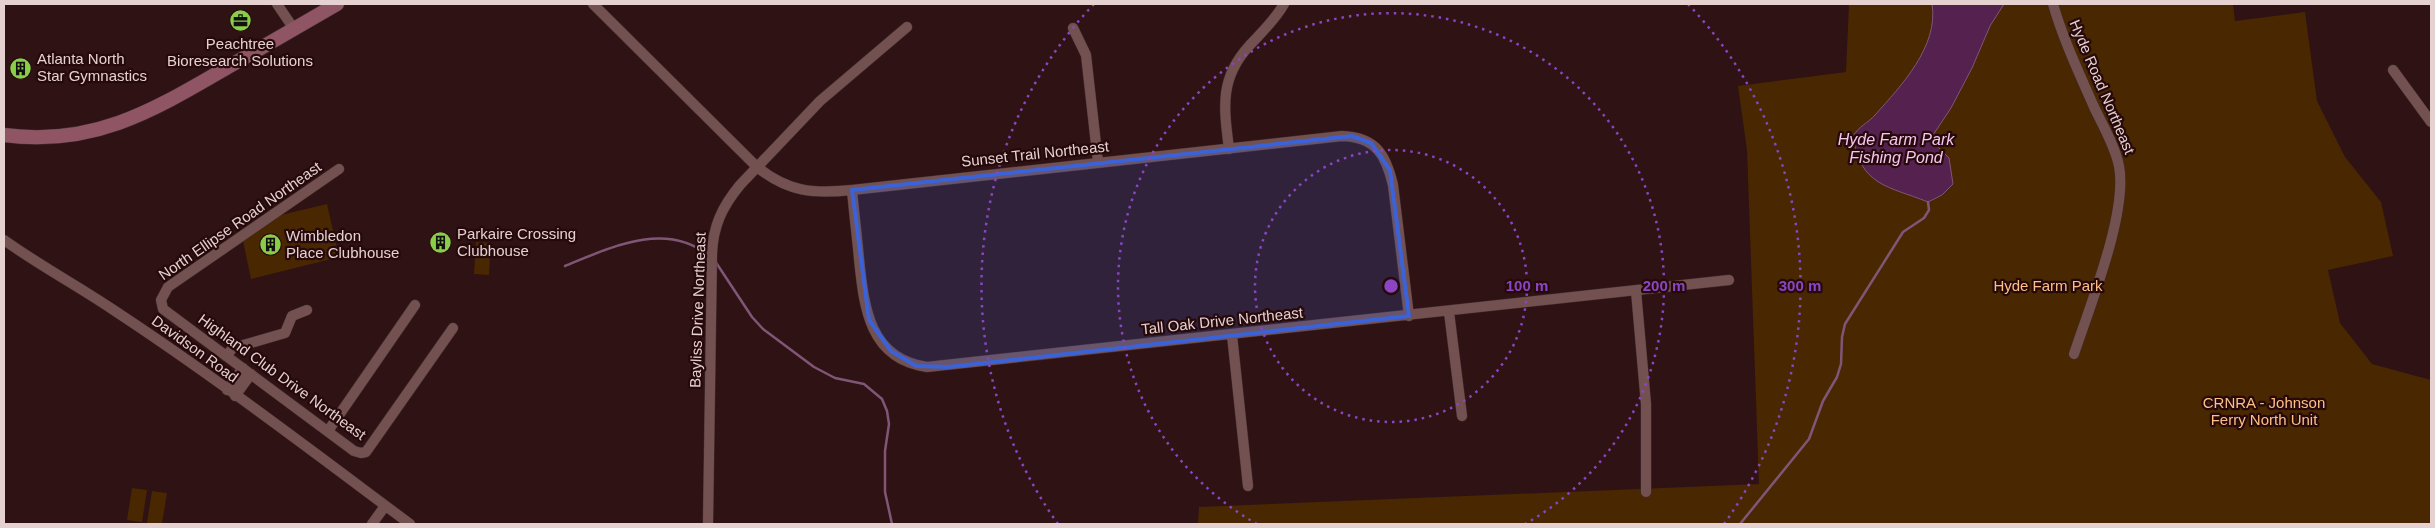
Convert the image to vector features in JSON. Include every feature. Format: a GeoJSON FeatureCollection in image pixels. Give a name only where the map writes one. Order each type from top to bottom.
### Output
{"type":"FeatureCollection","features":[{"type":"Feature","properties":{"kind":"street"},"geometry":{"type":"LineString","coordinates":[[277,4],[294,29]]}},
{"type":"Feature","properties":{"kind":"street"},"geometry":{"type":"LineString","coordinates":[[4,135],[32,137],[66,135],[92,131],[128,121],[168,102],[337,4]]}},
{"type":"Feature","properties":{"kind":"street","name":"Sunset Trail Northeast"},"geometry":{"type":"LineString","coordinates":[[593,4],[757,167],[771,178],[790,187],[827,192],[852,190],[1342,136],[1363,139],[1371,143],[1384,157],[1393,185],[1409,316]]}},
{"type":"Feature","properties":{"kind":"street"},"geometry":{"type":"LineString","coordinates":[[1229,149],[1225,96],[1229,77],[1242,53],[1276,16],[1284,4]]}},
{"type":"Feature","properties":{"kind":"street","name":"Hyde Road Northeast"},"geometry":{"type":"LineString","coordinates":[[2053,4],[2064,38],[2116,154],[2121,181],[2115,222],[2102,269],[2074,354]]}},
{"type":"Feature","properties":{"kind":"street","name":"Bayliss Drive Northeast"},"geometry":{"type":"LineString","coordinates":[[708,524],[713,239],[715,224],[728,200],[820,101],[907,27]]}},
{"type":"Feature","properties":{"kind":"street"},"geometry":{"type":"LineString","coordinates":[[1073,28],[1086,55],[1098,162]]}},
{"type":"Feature","properties":{"kind":"street"},"geometry":{"type":"LineString","coordinates":[[2393,70],[2431,122]]}},
{"type":"Feature","properties":{"kind":"street","name":"North Ellipse Road Northeast"},"geometry":{"type":"LineString","coordinates":[[161,300],[168,287],[339,169]]}},
{"type":"Feature","properties":{"kind":"street","name":"Tall Oak Drive Northeast"},"geometry":{"type":"LineString","coordinates":[[852,190],[863,298],[869,320],[882,342],[890,351],[916,366],[948,367],[1729,280]]}},
{"type":"Feature","properties":{"kind":"street","name":"Davidson Road"},"geometry":{"type":"LineString","coordinates":[[4,240],[35,262],[112,308],[385,506],[398,521],[410,524]]}},
{"type":"Feature","properties":{"kind":"street"},"geometry":{"type":"LineString","coordinates":[[1636,290],[1646,396],[1646,492]]}},
{"type":"Feature","properties":{"kind":"street","name":"Highland Club Drive Northeast"},"geometry":{"type":"LineString","coordinates":[[161,300],[163,309],[354,451],[361,453],[366,452],[452,328]]}},
{"type":"Feature","properties":{"kind":"street"},"geometry":{"type":"LineString","coordinates":[[328,432],[415,306]]}},
{"type":"Feature","properties":{"kind":"street"},"geometry":{"type":"LineString","coordinates":[[226,356],[233,348],[285,333],[292,316],[307,310]]}},
{"type":"Feature","properties":{"kind":"street"},"geometry":{"type":"LineString","coordinates":[[1449,312],[1462,416]]}},
{"type":"Feature","properties":{"kind":"street"},"geometry":{"type":"LineString","coordinates":[[1232,335],[1248,486]]}},
{"type":"Feature","properties":{"kind":"street"},"geometry":{"type":"LineString","coordinates":[[231,393],[247,371]]}},
{"type":"Feature","properties":{"kind":"street"},"geometry":{"type":"LineString","coordinates":[[372,524],[385,506]]}},
{"type":"Feature","properties":{"kind":"highlighted area"},"geometry":{"type":"Polygon","coordinates":[[[1352,136],[1371,143],[1390,170],[1409,316],[948,367],[916,366],[891,351],[869,320],[852,190],[1352,136]]]}},
{"type":"Feature","properties":{"kind":"green space","name":"CRNRA - Johnson Ferry North Unit"},"geometry":{"type":"Polygon","coordinates":[[[1849,4],[2233,4],[2235,21],[2305,12],[2317,101],[2345,157],[2381,202],[2393,256],[2328,270],[2340,323],[2372,364],[2431,380],[2431,524],[1198,524],[1199,507],[1759,484],[1747,150],[1738,86],[1846,72],[1849,4]]]}},
{"type":"Feature","properties":{"kind":"green space"},"geometry":{"type":"Polygon","coordinates":[[[327,204],[339,257],[251,279],[243,241],[281,215],[327,204]]]}},
{"type":"Feature","properties":{"kind":"green space"},"geometry":{"type":"Polygon","coordinates":[[[476,242],[491,243],[489,275],[474,274],[476,242]]]}},
{"type":"Feature","properties":{"kind":"green space"},"geometry":{"type":"Polygon","coordinates":[[[132,488],[147,490],[142,522],[127,520],[132,488]]]}},
{"type":"Feature","properties":{"kind":"green space"},"geometry":{"type":"Polygon","coordinates":[[[152,491],[167,493],[162,524],[147,523],[152,491]]]}},
{"type":"Feature","properties":{"kind":"water","name":"Hyde Farm Park Fishing Pond"},"geometry":{"type":"Polygon","coordinates":[[[1932,4],[2004,4],[1990,26],[1972,68],[1951,108],[1933,135],[1939,148],[1949,158],[1953,184],[1942,195],[1928,202],[1878,182],[1869,175],[1857,153],[1853,136],[1885,104],[1916,64],[1930,35],[1933,20],[1932,4]]]}},
{"type":"Feature","properties":{"kind":"waterway"},"geometry":{"type":"LineString","coordinates":[[1740,524],[1809,439],[1823,401],[1837,377],[1841,364],[1842,337],[1845,324],[1903,232],[1924,218],[1929,210],[1928,202]]}},
{"type":"Feature","properties":{"kind":"waterway"},"geometry":{"type":"LineString","coordinates":[[565,266],[619,245],[656,239],[675,240],[692,245],[709,256]]}},
{"type":"Feature","properties":{"kind":"waterway"},"geometry":{"type":"LineString","coordinates":[[715,261],[752,317],[763,329],[814,367],[835,378],[864,384],[882,399],[887,411],[889,424],[885,451],[885,492],[892,524]]}},
{"type":"Feature","properties":{"kind":"place","name":"Peachtree Bioresearch Solutions"},"geometry":{"type":"Point","coordinates":[240,21]}},
{"type":"Feature","properties":{"kind":"place","name":"Atlanta North Star Gymnastics"},"geometry":{"type":"Point","coordinates":[21,68]}},
{"type":"Feature","properties":{"kind":"place","name":"Parkaire Crossing Clubhouse"},"geometry":{"type":"Point","coordinates":[441,243]}},
{"type":"Feature","properties":{"kind":"place","name":"Wimbledon Place Clubhouse"},"geometry":{"type":"Point","coordinates":[270,245]}},
{"type":"Feature","properties":{"kind":"park label","name":"Hyde Farm Park"},"geometry":{"type":"Point","coordinates":[2048,286]}}]}
